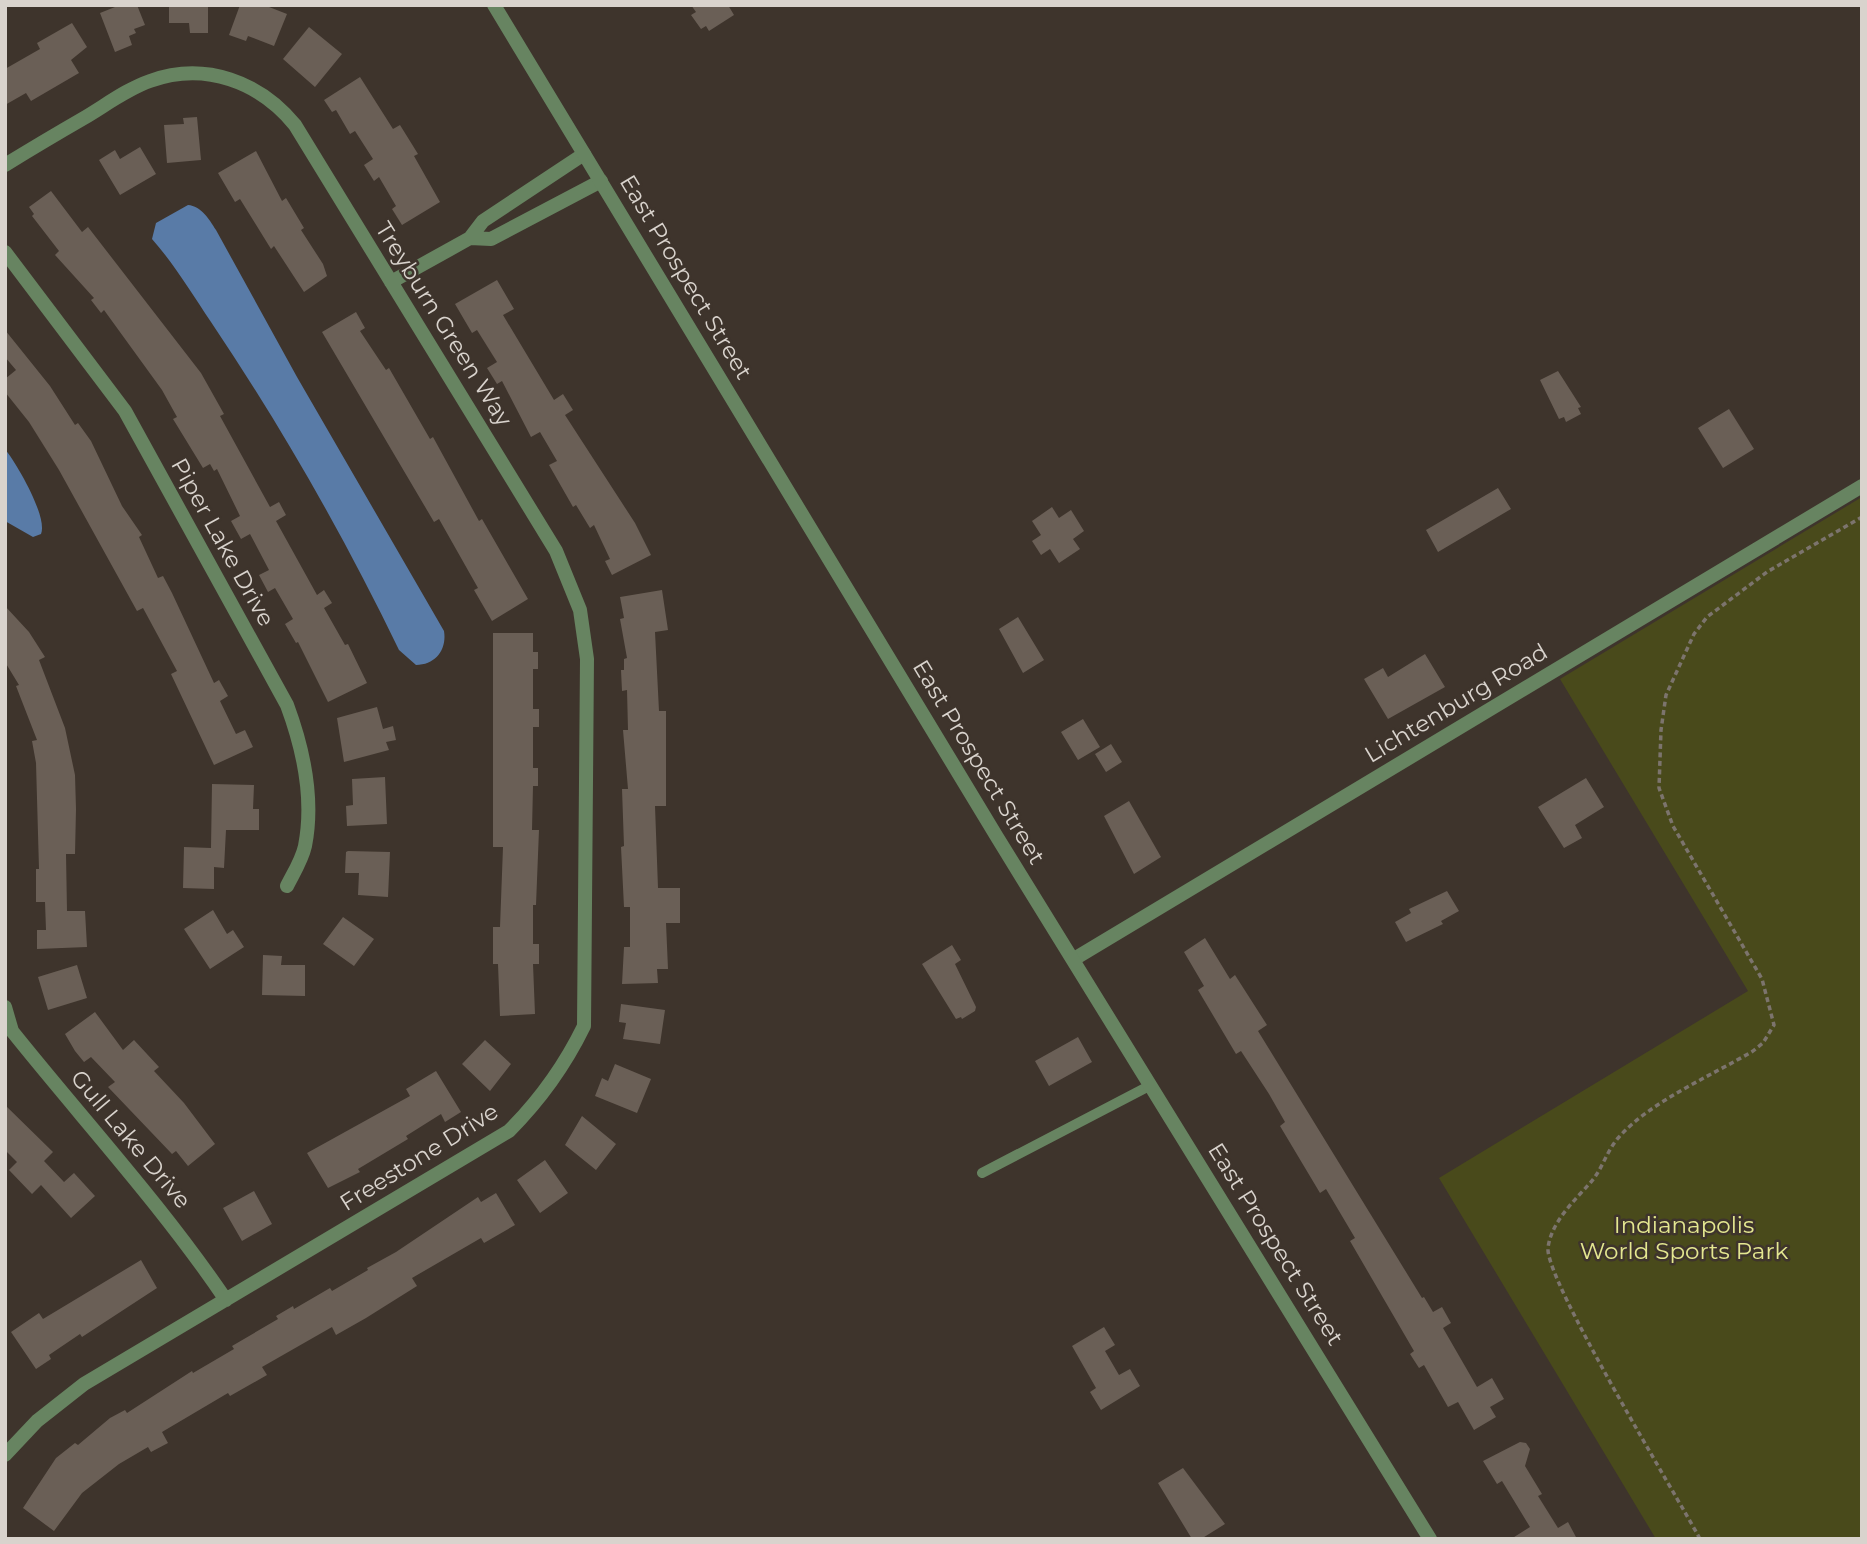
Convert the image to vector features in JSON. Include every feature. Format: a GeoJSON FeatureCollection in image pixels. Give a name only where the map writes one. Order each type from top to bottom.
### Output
{"type":"FeatureCollection","features":[{"type":"Feature","properties":{"kind":"street","name":"East Prospect Street"},"geometry":{"type":"LineString","coordinates":[[494,5],[1074,960],[1430,1539]]}},
{"type":"Feature","properties":{"kind":"street","name":"Treyburn Green Way"},"geometry":{"type":"LineString","coordinates":[[5,165],[148,81],[199,73],[242,83],[268,98],[295,125],[556,551],[580,610]]}},
{"type":"Feature","properties":{"kind":"street"},"geometry":{"type":"LineString","coordinates":[[391,282],[470,239],[483,221],[584,154]]}},
{"type":"Feature","properties":{"kind":"street"},"geometry":{"type":"LineString","coordinates":[[470,239],[491,239],[601,181]]}},
{"type":"Feature","properties":{"kind":"street","name":"Piper Lake Drive"},"geometry":{"type":"LineString","coordinates":[[5,252],[125,411],[287,705],[295,724],[309,804],[305,848],[287,887]]}},
{"type":"Feature","properties":{"kind":"street","name":"Lichtenburg Road"},"geometry":{"type":"LineString","coordinates":[[1074,960],[1862,486]]}},
{"type":"Feature","properties":{"kind":"street","name":"Freestone Drive"},"geometry":{"type":"LineString","coordinates":[[5,1455],[37,1421],[84,1384],[509,1131],[537,1103],[565,1065],[584,1026],[587,659],[580,610]]}},
{"type":"Feature","properties":{"kind":"street","name":"Gull Lake Drive"},"geometry":{"type":"LineString","coordinates":[[5,1007],[12,1031],[133,1174],[184,1239],[226,1300]]}},
{"type":"Feature","properties":{"kind":"lane"},"geometry":{"type":"LineString","coordinates":[[982,1173],[1151,1085]]}},
{"type":"Feature","properties":{"kind":"path"},"geometry":{"type":"LineString","coordinates":[[1700,1539],[1587,1338],[1549,1263],[1548,1248],[1563,1214],[1601,1171],[1617,1139],[1643,1115],[1753,1051],[1763,1043],[1774,1025],[1762,979],[1673,826],[1659,788],[1661,730],[1666,695],[1694,634],[1707,617],[1767,572],[1862,517]]}},
{"type":"Feature","properties":{"kind":"green space","name":"Indianapolis World Sports Park"},"geometry":{"type":"Polygon","coordinates":[[[1862,497],[1862,1539],[1656,1539],[1439,1178],[1748,991],[1560,679],[1862,497]]]}},
{"type":"Feature","properties":{"kind":"water"},"geometry":{"type":"Polygon","coordinates":[[[188,205],[201,210],[216,230],[297,377],[444,631],[442,650],[429,662],[416,665],[399,650],[356,565],[287,441],[190,290],[152,239],[156,223],[188,205]]]}},
{"type":"Feature","properties":{"kind":"water"},"geometry":{"type":"Polygon","coordinates":[[[5,449],[24,478],[40,516],[41,534],[33,537],[5,521],[5,449]]]}},
{"type":"Feature","properties":{"kind":"building"},"geometry":{"type":"Polygon","coordinates":[[[120,5],[137,5],[145,25],[134,29],[136,33],[129,36],[132,45],[115,52],[100,13],[120,5]]]}},
{"type":"Feature","properties":{"kind":"building"},"geometry":{"type":"Polygon","coordinates":[[[169,5],[208,5],[208,33],[190,33],[189,23],[169,23],[169,5]]]}},
{"type":"Feature","properties":{"kind":"building"},"geometry":{"type":"Polygon","coordinates":[[[240,5],[264,5],[287,14],[274,46],[248,36],[246,41],[229,35],[240,5]]]}},
{"type":"Feature","properties":{"kind":"building"},"geometry":{"type":"Polygon","coordinates":[[[691,5],[728,5],[734,15],[709,31],[706,26],[701,29],[691,15],[696,12],[691,5]]]}},
{"type":"Feature","properties":{"kind":"building"},"geometry":{"type":"Polygon","coordinates":[[[72,23],[87,47],[71,60],[79,73],[31,101],[26,93],[5,105],[5,69],[40,49],[37,43],[72,23]]]}},
{"type":"Feature","properties":{"kind":"building"},"geometry":{"type":"Polygon","coordinates":[[[309,27],[342,54],[315,87],[283,59],[309,27]]]}},
{"type":"Feature","properties":{"kind":"building"},"geometry":{"type":"Polygon","coordinates":[[[360,77],[393,129],[400,125],[418,154],[414,156],[440,202],[402,225],[392,209],[396,206],[379,177],[374,181],[364,165],[373,159],[355,131],[350,134],[336,110],[332,112],[324,100],[360,77]]]}},
{"type":"Feature","properties":{"kind":"building"},"geometry":{"type":"Polygon","coordinates":[[[197,117],[201,160],[167,163],[164,125],[184,124],[183,118],[197,117]]]}},
{"type":"Feature","properties":{"kind":"building"},"geometry":{"type":"Polygon","coordinates":[[[140,147],[156,174],[120,195],[99,160],[115,150],[120,159],[140,147]]]}},
{"type":"Feature","properties":{"kind":"building"},"geometry":{"type":"Polygon","coordinates":[[[256,151],[282,201],[286,198],[304,228],[301,230],[323,264],[327,276],[304,292],[274,246],[271,249],[240,199],[235,202],[218,173],[256,151]]]}},
{"type":"Feature","properties":{"kind":"building"},"geometry":{"type":"Polygon","coordinates":[[[51,191],[82,232],[88,227],[201,373],[224,414],[220,416],[270,507],[279,502],[286,515],[276,521],[317,595],[324,590],[332,603],[324,608],[345,645],[348,644],[367,683],[328,702],[298,642],[296,643],[285,624],[293,619],[275,588],[268,592],[259,575],[269,570],[250,534],[241,539],[231,521],[240,516],[217,469],[214,471],[210,464],[203,468],[173,419],[177,417],[162,390],[104,310],[101,313],[91,300],[94,298],[55,255],[59,251],[32,216],[34,214],[29,207],[51,191]]]}},
{"type":"Feature","properties":{"kind":"building"},"geometry":{"type":"Polygon","coordinates":[[[497,280],[514,309],[503,315],[554,400],[563,394],[573,410],[565,415],[635,523],[651,555],[612,575],[605,561],[610,559],[594,525],[590,528],[576,505],[573,507],[549,465],[557,461],[540,432],[531,437],[502,381],[497,384],[487,368],[497,362],[477,330],[472,333],[455,304],[497,280]]]}},
{"type":"Feature","properties":{"kind":"building"},"geometry":{"type":"Polygon","coordinates":[[[356,312],[365,328],[360,331],[386,370],[389,368],[430,439],[433,437],[479,521],[482,519],[528,599],[492,621],[474,590],[478,588],[439,519],[434,522],[322,332],[356,312]]]}},
{"type":"Feature","properties":{"kind":"building"},"geometry":{"type":"Polygon","coordinates":[[[5,330],[50,386],[75,425],[78,423],[91,441],[122,506],[142,535],[139,537],[158,578],[163,576],[172,593],[214,683],[219,680],[228,696],[220,701],[236,734],[245,730],[253,747],[214,765],[171,674],[177,671],[143,608],[137,611],[59,470],[29,422],[5,392],[5,379],[16,370],[5,357],[5,330]]]}},
{"type":"Feature","properties":{"kind":"building"},"geometry":{"type":"Polygon","coordinates":[[[1558,371],[1581,407],[1578,408],[1581,414],[1566,422],[1564,417],[1559,419],[1540,380],[1558,371]]]}},
{"type":"Feature","properties":{"kind":"building"},"geometry":{"type":"Polygon","coordinates":[[[1729,409],[1754,449],[1723,468],[1698,428],[1729,409]]]}},
{"type":"Feature","properties":{"kind":"building"},"geometry":{"type":"Polygon","coordinates":[[[1498,488],[1511,509],[1438,552],[1426,530],[1498,488]]]}},
{"type":"Feature","properties":{"kind":"building"},"geometry":{"type":"Polygon","coordinates":[[[1052,507],[1059,518],[1071,510],[1084,531],[1073,539],[1080,549],[1059,563],[1050,549],[1041,555],[1032,541],[1041,535],[1032,521],[1052,507]]]}},
{"type":"Feature","properties":{"kind":"building"},"geometry":{"type":"Polygon","coordinates":[[[662,590],[668,630],[655,632],[659,711],[666,711],[666,806],[655,806],[658,888],[680,888],[680,923],[666,923],[668,969],[657,969],[658,983],[622,984],[624,947],[630,947],[630,907],[624,907],[621,847],[624,846],[622,789],[628,789],[623,730],[628,730],[627,690],[622,691],[621,670],[624,670],[624,659],[627,658],[620,619],[624,618],[620,597],[662,590]]]}},
{"type":"Feature","properties":{"kind":"building"},"geometry":{"type":"Polygon","coordinates":[[[5,606],[29,632],[45,657],[39,660],[65,728],[75,775],[76,809],[75,854],[66,854],[67,911],[85,911],[87,947],[37,949],[37,930],[46,930],[45,902],[36,902],[36,869],[39,869],[36,763],[32,741],[37,740],[16,686],[19,685],[5,662],[5,606]]]}},
{"type":"Feature","properties":{"kind":"building"},"geometry":{"type":"Polygon","coordinates":[[[1018,617],[1044,660],[1023,673],[999,629],[1018,617]]]}},
{"type":"Feature","properties":{"kind":"building"},"geometry":{"type":"Polygon","coordinates":[[[493,633],[533,633],[533,652],[538,652],[538,669],[533,669],[533,709],[539,709],[539,727],[533,727],[533,768],[538,768],[538,786],[533,786],[532,830],[539,830],[536,905],[533,905],[533,944],[539,944],[539,964],[533,964],[535,1014],[500,1016],[498,964],[493,964],[493,927],[500,927],[503,847],[493,847],[493,633]]]}},
{"type":"Feature","properties":{"kind":"building"},"geometry":{"type":"Polygon","coordinates":[[[1425,654],[1445,687],[1388,719],[1364,679],[1383,668],[1388,677],[1425,654]]]}},
{"type":"Feature","properties":{"kind":"building"},"geometry":{"type":"Polygon","coordinates":[[[377,707],[383,729],[393,726],[396,740],[386,742],[389,750],[344,762],[337,718],[377,707]]]}},
{"type":"Feature","properties":{"kind":"building"},"geometry":{"type":"Polygon","coordinates":[[[1083,719],[1100,747],[1078,760],[1061,732],[1083,719]]]}},
{"type":"Feature","properties":{"kind":"building"},"geometry":{"type":"Polygon","coordinates":[[[1111,744],[1122,762],[1106,772],[1095,754],[1111,744]]]}},
{"type":"Feature","properties":{"kind":"building"},"geometry":{"type":"Polygon","coordinates":[[[385,777],[387,824],[347,826],[346,806],[353,805],[352,779],[385,777]]]}},
{"type":"Feature","properties":{"kind":"building"},"geometry":{"type":"Polygon","coordinates":[[[1586,778],[1604,807],[1575,825],[1582,838],[1564,848],[1538,807],[1586,778]]]}},
{"type":"Feature","properties":{"kind":"building"},"geometry":{"type":"Polygon","coordinates":[[[212,784],[254,785],[253,809],[259,809],[259,830],[226,830],[224,868],[214,867],[214,889],[183,888],[184,847],[211,848],[212,784]]]}},
{"type":"Feature","properties":{"kind":"building"},"geometry":{"type":"Polygon","coordinates":[[[1129,801],[1161,857],[1134,874],[1104,816],[1129,801]]]}},
{"type":"Feature","properties":{"kind":"building"},"geometry":{"type":"Polygon","coordinates":[[[348,851],[390,852],[388,897],[358,895],[359,873],[345,873],[348,851]]]}},
{"type":"Feature","properties":{"kind":"building"},"geometry":{"type":"Polygon","coordinates":[[[1447,891],[1459,911],[1441,921],[1443,924],[1406,942],[1395,922],[1411,913],[1409,909],[1447,891]]]}},
{"type":"Feature","properties":{"kind":"building"},"geometry":{"type":"Polygon","coordinates":[[[213,910],[227,934],[233,930],[244,947],[210,969],[184,929],[213,910]]]}},
{"type":"Feature","properties":{"kind":"building"},"geometry":{"type":"Polygon","coordinates":[[[343,917],[374,939],[354,966],[323,944],[343,917]]]}},
{"type":"Feature","properties":{"kind":"building"},"geometry":{"type":"Polygon","coordinates":[[[1205,938],[1230,979],[1235,975],[1267,1025],[1258,1031],[1422,1298],[1424,1297],[1433,1312],[1442,1307],[1451,1323],[1443,1328],[1477,1387],[1492,1378],[1504,1399],[1490,1407],[1496,1417],[1474,1430],[1458,1402],[1448,1407],[1424,1365],[1419,1368],[1410,1354],[1414,1351],[1350,1241],[1355,1238],[1326,1189],[1320,1193],[1280,1126],[1285,1122],[1269,1094],[1241,1051],[1236,1054],[1198,990],[1204,986],[1184,952],[1205,938]]]}},
{"type":"Feature","properties":{"kind":"building"},"geometry":{"type":"Polygon","coordinates":[[[952,945],[961,960],[955,964],[976,1007],[975,1011],[962,1019],[956,1019],[922,964],[952,945]]]}},
{"type":"Feature","properties":{"kind":"building"},"geometry":{"type":"Polygon","coordinates":[[[263,955],[282,956],[281,965],[305,965],[305,996],[262,995],[263,955]]]}},
{"type":"Feature","properties":{"kind":"building"},"geometry":{"type":"Polygon","coordinates":[[[77,965],[87,998],[48,1010],[38,977],[77,965]]]}},
{"type":"Feature","properties":{"kind":"building"},"geometry":{"type":"Polygon","coordinates":[[[621,1004],[665,1010],[660,1044],[623,1039],[626,1023],[619,1022],[621,1004]]]}},
{"type":"Feature","properties":{"kind":"building"},"geometry":{"type":"Polygon","coordinates":[[[95,1012],[123,1050],[134,1040],[159,1067],[154,1071],[184,1103],[215,1144],[188,1166],[176,1151],[172,1154],[108,1087],[115,1082],[91,1057],[84,1062],[75,1051],[65,1034],[95,1012]]]}},
{"type":"Feature","properties":{"kind":"building"},"geometry":{"type":"Polygon","coordinates":[[[1078,1037],[1092,1062],[1049,1086],[1035,1061],[1078,1037]]]}},
{"type":"Feature","properties":{"kind":"building"},"geometry":{"type":"Polygon","coordinates":[[[485,1040],[511,1064],[490,1091],[462,1064],[485,1040]]]}},
{"type":"Feature","properties":{"kind":"building"},"geometry":{"type":"Polygon","coordinates":[[[615,1064],[651,1079],[637,1113],[595,1096],[602,1078],[608,1081],[615,1064]]]}},
{"type":"Feature","properties":{"kind":"building"},"geometry":{"type":"Polygon","coordinates":[[[436,1071],[461,1112],[445,1122],[441,1114],[406,1136],[408,1139],[358,1169],[360,1172],[328,1188],[307,1153],[410,1096],[406,1089],[436,1071]]]}},
{"type":"Feature","properties":{"kind":"building"},"geometry":{"type":"Polygon","coordinates":[[[5,1105],[53,1152],[44,1161],[64,1182],[74,1173],[95,1196],[71,1218],[41,1185],[32,1194],[9,1170],[17,1162],[5,1150],[5,1105]]]}},
{"type":"Feature","properties":{"kind":"building"},"geometry":{"type":"Polygon","coordinates":[[[582,1116],[616,1144],[596,1170],[565,1145],[582,1116]]]}},
{"type":"Feature","properties":{"kind":"building"},"geometry":{"type":"Polygon","coordinates":[[[545,1160],[568,1193],[540,1213],[517,1180],[545,1160]]]}},
{"type":"Feature","properties":{"kind":"building"},"geometry":{"type":"Polygon","coordinates":[[[254,1191],[272,1224],[242,1241],[223,1208],[254,1191]]]}},
{"type":"Feature","properties":{"kind":"building"},"geometry":{"type":"Polygon","coordinates":[[[496,1193],[515,1225],[484,1243],[481,1238],[412,1278],[417,1286],[366,1318],[336,1335],[332,1327],[262,1367],[267,1375],[230,1396],[228,1393],[162,1432],[168,1443],[151,1452],[148,1447],[119,1464],[82,1493],[54,1531],[23,1508],[56,1458],[75,1443],[78,1445],[110,1418],[125,1410],[127,1413],[192,1371],[193,1373],[234,1349],[232,1346],[278,1319],[276,1316],[293,1306],[294,1309],[330,1288],[332,1291],[368,1270],[367,1268],[396,1252],[478,1197],[481,1202],[496,1193]]]}},
{"type":"Feature","properties":{"kind":"building"},"geometry":{"type":"Polygon","coordinates":[[[141,1260],[157,1288],[82,1337],[80,1334],[49,1355],[51,1359],[36,1369],[11,1332],[39,1313],[43,1319],[141,1260]]]}},
{"type":"Feature","properties":{"kind":"building"},"geometry":{"type":"Polygon","coordinates":[[[1104,1327],[1115,1345],[1105,1351],[1119,1375],[1130,1369],[1140,1386],[1101,1410],[1090,1392],[1096,1388],[1072,1346],[1104,1327]]]}},
{"type":"Feature","properties":{"kind":"building"},"geometry":{"type":"Polygon","coordinates":[[[1520,1442],[1526,1443],[1530,1449],[1525,1466],[1542,1494],[1538,1496],[1558,1528],[1568,1522],[1577,1539],[1511,1539],[1530,1527],[1502,1481],[1497,1484],[1483,1461],[1520,1442]]]}},
{"type":"Feature","properties":{"kind":"building"},"geometry":{"type":"Polygon","coordinates":[[[1183,1468],[1225,1524],[1201,1539],[1192,1539],[1158,1483],[1183,1468]]]}}]}
